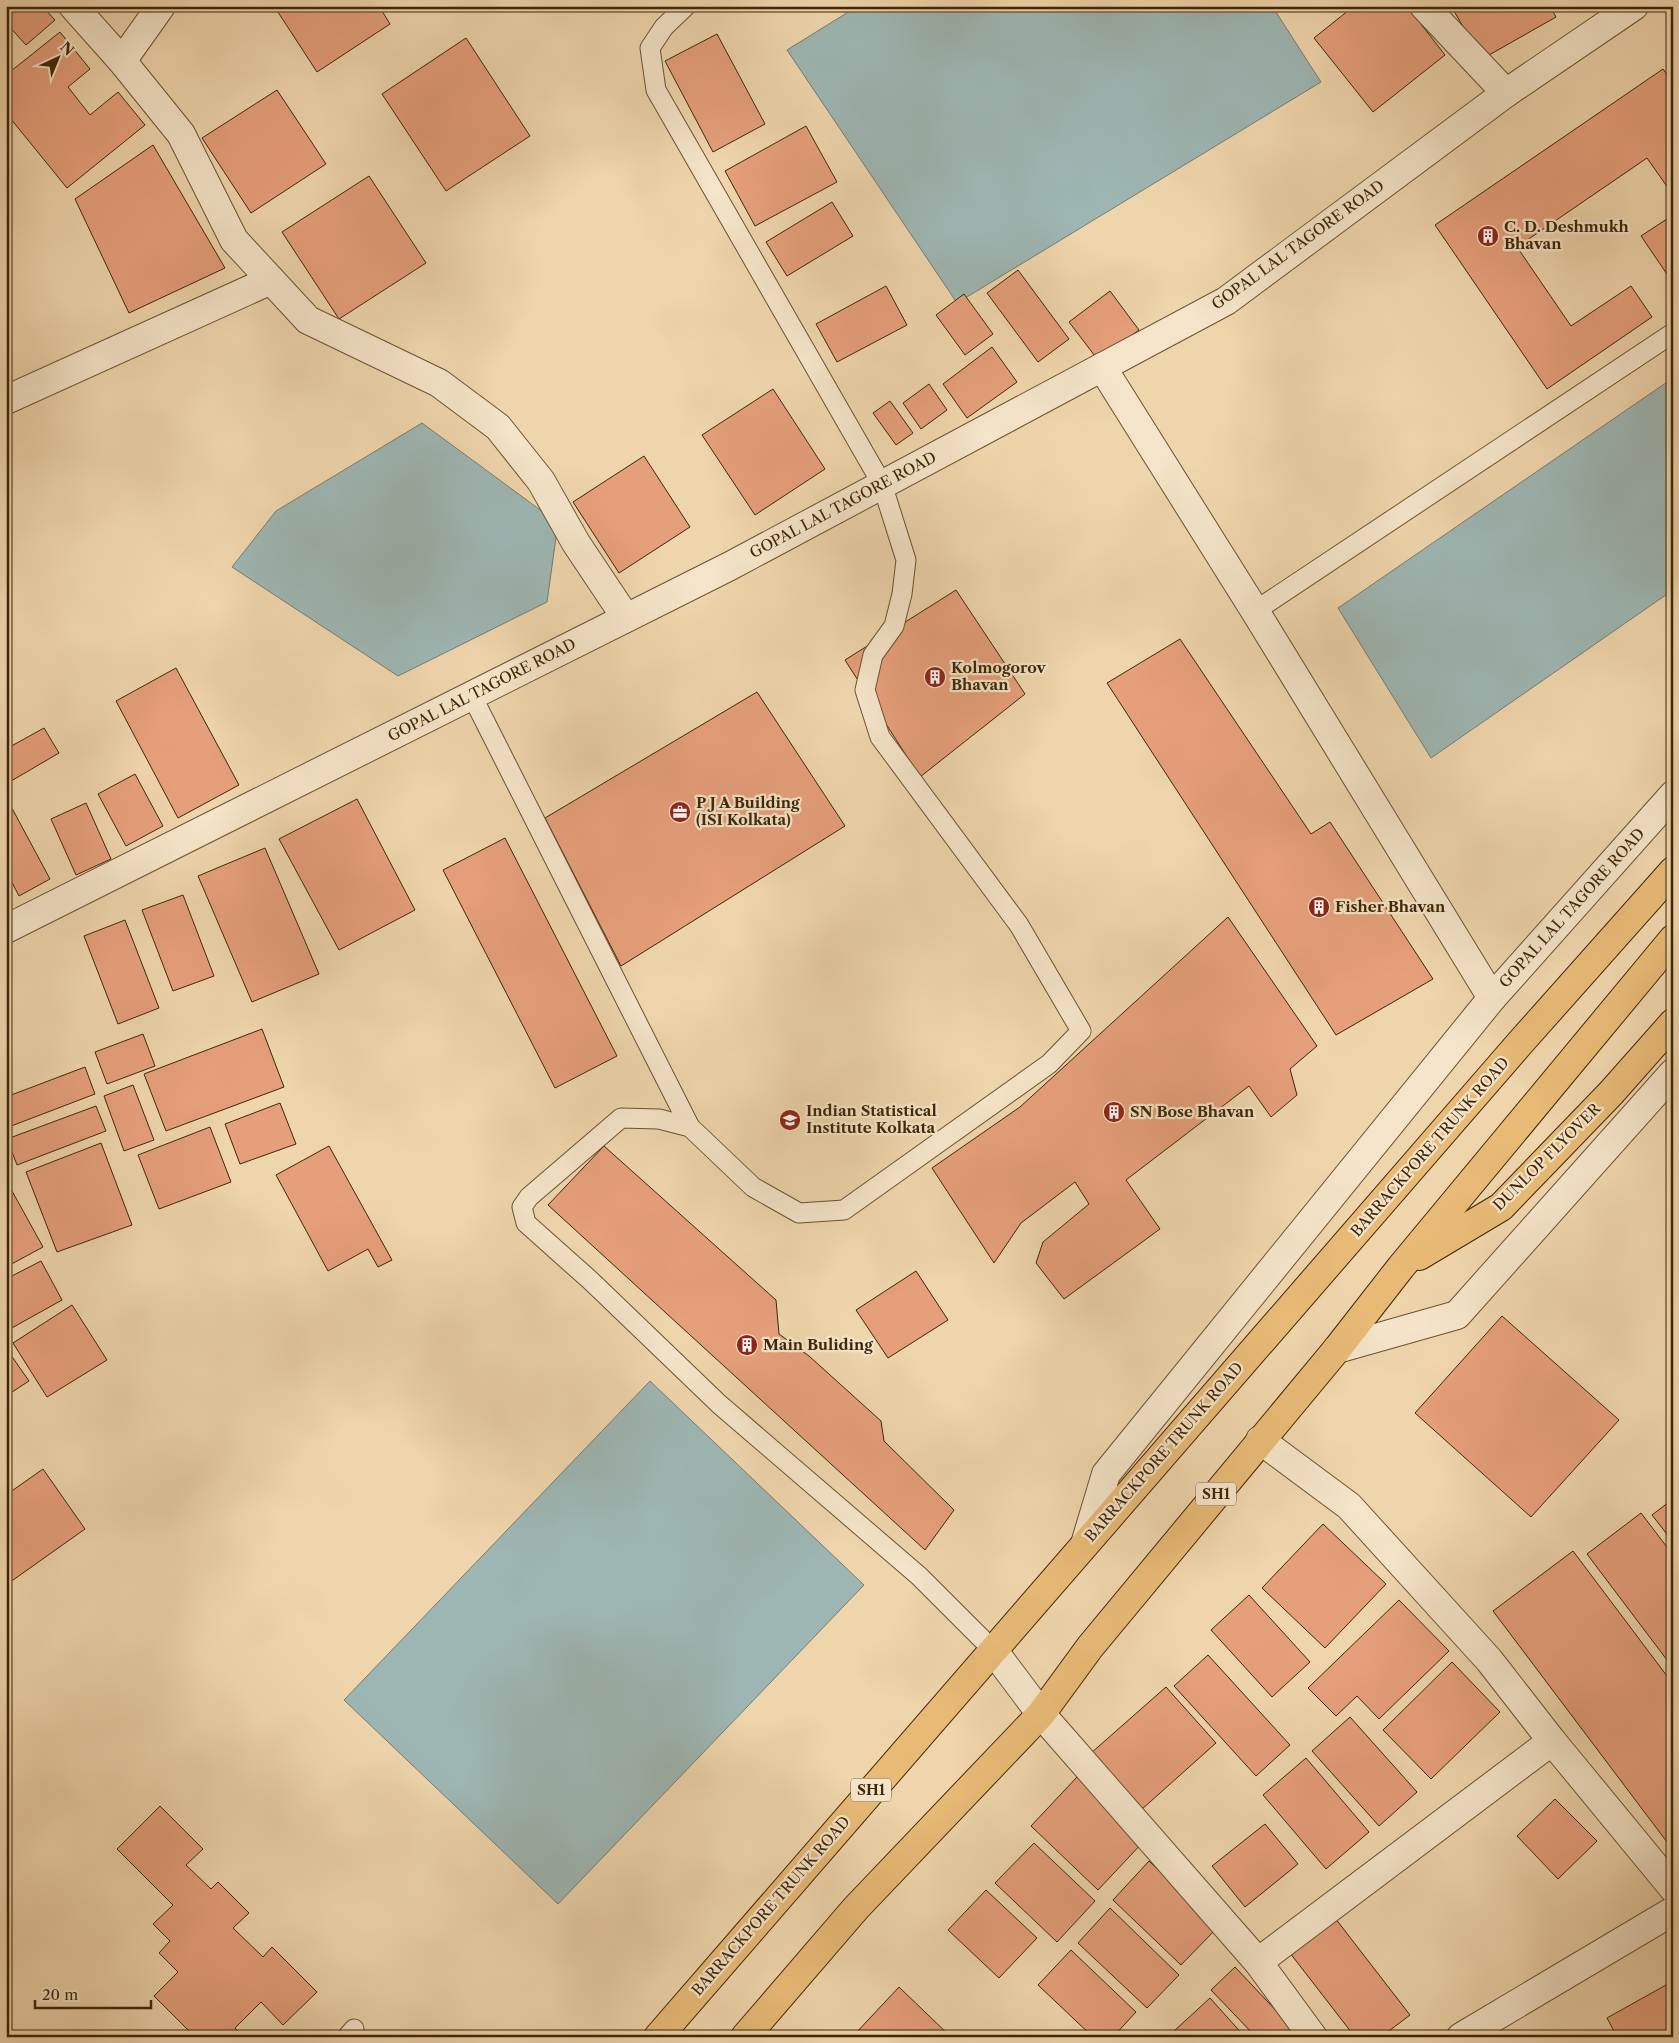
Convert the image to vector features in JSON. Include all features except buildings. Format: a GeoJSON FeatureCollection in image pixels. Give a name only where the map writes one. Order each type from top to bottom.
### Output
{"type":"FeatureCollection","features":[{"type":"Feature","properties":{"kind":"main road","name":"BARRACKPORE TRUNK ROAD"},"geometry":{"type":"LineString","coordinates":[[658,2037],[1520,1043],[1673,871]]}},
{"type":"Feature","properties":{"kind":"main road","name":"SH1"},"geometry":{"type":"LineString","coordinates":[[745,2037],[856,1908],[1041,1714],[1090,1647],[1673,939]]}},
{"type":"Feature","properties":{"kind":"main road","name":"DUNLOP FLYOVER"},"geometry":{"type":"LineString","coordinates":[[1401,1267],[1501,1206],[1611,1093],[1673,1023]]}},
{"type":"Feature","properties":{"kind":"street"},"geometry":{"type":"LineString","coordinates":[[73,6],[122,61],[181,134],[234,240],[308,320],[439,383],[498,427],[541,481],[576,543],[626,618]]}},
{"type":"Feature","properties":{"kind":"street"},"geometry":{"type":"LineString","coordinates":[[122,61],[160,6]]}},
{"type":"Feature","properties":{"kind":"street"},"geometry":{"type":"LineString","coordinates":[[1424,6],[1506,92]]}},
{"type":"Feature","properties":{"kind":"street","name":"GOPAL LAL TAGORE ROAD"},"geometry":{"type":"LineString","coordinates":[[6,929],[730,566],[1226,301],[1506,92],[1634,6]]}},
{"type":"Feature","properties":{"kind":"street"},"geometry":{"type":"LineString","coordinates":[[6,400],[271,280]]}},
{"type":"Feature","properties":{"kind":"street"},"geometry":{"type":"LineString","coordinates":[[1102,368],[1255,610],[1492,998]]}},
{"type":"Feature","properties":{"kind":"street","name":"GOPAL LAL TAGORE ROAD"},"geometry":{"type":"LineString","coordinates":[[1085,1544],[1106,1474],[1492,998],[1673,795]]}},
{"type":"Feature","properties":{"kind":"street"},"geometry":{"type":"LineString","coordinates":[[1337,1349],[1457,1315],[1673,1073]]}},
{"type":"Feature","properties":{"kind":"street"},"geometry":{"type":"LineString","coordinates":[[1260,1440],[1349,1506],[1489,1660],[1552,1741],[1673,1888]]}},
{"type":"Feature","properties":{"kind":"street"},"geometry":{"type":"LineString","coordinates":[[993,1650],[1041,1714],[1258,1962],[1313,2037]]}},
{"type":"Feature","properties":{"kind":"street"},"geometry":{"type":"LineString","coordinates":[[1258,1962],[1552,1741]]}},
{"type":"Feature","properties":{"kind":"street"},"geometry":{"type":"LineString","coordinates":[[1461,2037],[1673,1911]]}},
{"type":"Feature","properties":{"kind":"lane"},"geometry":{"type":"LineString","coordinates":[[472,696],[690,1127],[752,1187],[799,1212],[844,1210],[1049,1064],[1081,1031],[1019,925],[880,737],[865,690],[873,655],[894,626],[902,594],[906,560],[882,484],[656,90],[650,48],[664,27],[686,6]]}},
{"type":"Feature","properties":{"kind":"lane"},"geometry":{"type":"LineString","coordinates":[[1255,610],[1673,333]]}},
{"type":"Feature","properties":{"kind":"lane"},"geometry":{"type":"LineString","coordinates":[[690,1127],[659,1120],[621,1118],[529,1197],[522,1207],[526,1223],[598,1288],[719,1404],[920,1576],[993,1650]]}},
{"type":"Feature","properties":{"kind":"water"},"geometry":{"type":"Polygon","coordinates":[[[858,6],[1272,6],[1321,82],[957,303],[787,50],[858,6]]]}},
{"type":"Feature","properties":{"kind":"water"},"geometry":{"type":"Polygon","coordinates":[[[1673,378],[1673,590],[1431,758],[1338,608],[1673,378]]]}},
{"type":"Feature","properties":{"kind":"water"},"geometry":{"type":"Polygon","coordinates":[[[422,423],[558,523],[547,602],[398,676],[232,567],[276,511],[422,423]]]}},
{"type":"Feature","properties":{"kind":"water"},"geometry":{"type":"Polygon","coordinates":[[[650,1381],[864,1585],[558,1904],[344,1700],[650,1381]]]}},
{"type":"Feature","properties":{"kind":"place","name":"C. D. Deshmukh Bhavan"},"geometry":{"type":"Point","coordinates":[1488,236]}},
{"type":"Feature","properties":{"kind":"place","name":"Kolmogorov Bhavan"},"geometry":{"type":"Point","coordinates":[935,677]}},
{"type":"Feature","properties":{"kind":"place","name":"P J A Building (ISI Kolkata)"},"geometry":{"type":"Point","coordinates":[680,812]}},
{"type":"Feature","properties":{"kind":"place","name":"Fisher Bhavan"},"geometry":{"type":"Point","coordinates":[1319,907]}},
{"type":"Feature","properties":{"kind":"place","name":"SN Bose Bhavan"},"geometry":{"type":"Point","coordinates":[1114,1112]}},
{"type":"Feature","properties":{"kind":"place","name":"Indian Statistical Institute Kolkata"},"geometry":{"type":"Point","coordinates":[790,1120]}},
{"type":"Feature","properties":{"kind":"place","name":"Main Buliding"},"geometry":{"type":"Point","coordinates":[747,1345]}}]}
